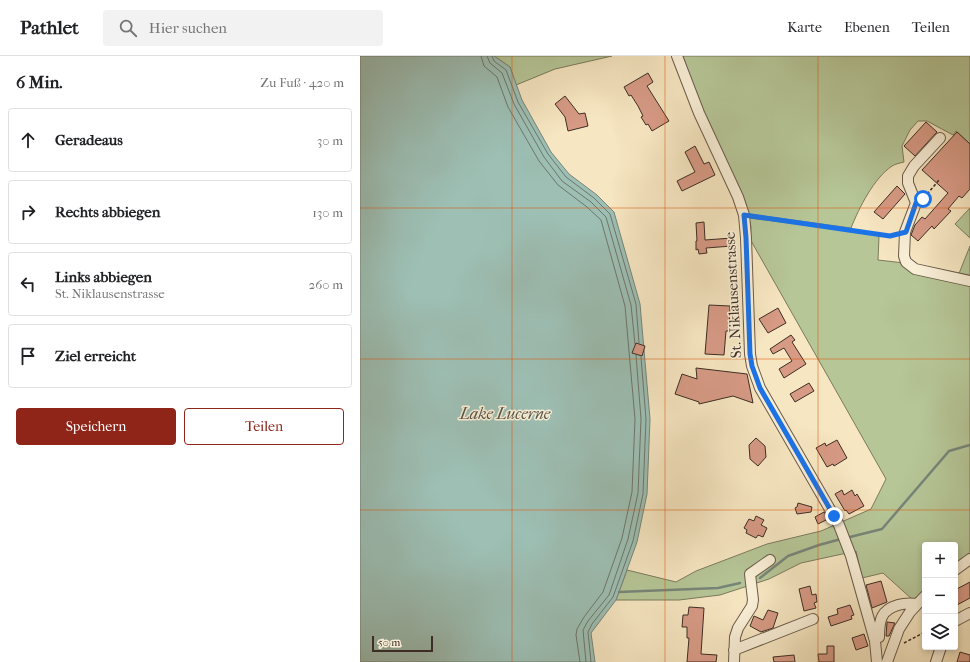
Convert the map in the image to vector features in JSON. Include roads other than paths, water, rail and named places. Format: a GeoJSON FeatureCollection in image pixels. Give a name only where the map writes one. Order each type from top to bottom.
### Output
{"type":"FeatureCollection","features":[{"type":"Feature","properties":{"kind":"street","name":"St. Niklausenstrasse"},"geometry":{"type":"LineString","coordinates":[[677,56],[699,113],[738,197],[744,215],[746,238],[748,331],[752,366],[760,388],[839,525],[851,556],[874,638],[878,662]]}},
{"type":"Feature","properties":{"kind":"street"},"geometry":{"type":"LineString","coordinates":[[940,138],[910,171],[908,176],[908,183],[916,203],[906,232],[904,256],[906,262],[915,270],[970,281]]}},
{"type":"Feature","properties":{"kind":"street"},"geometry":{"type":"LineString","coordinates":[[958,568],[970,559]]}},
{"type":"Feature","properties":{"kind":"street"},"geometry":{"type":"LineString","coordinates":[[734,662],[735,637],[738,628],[752,606],[753,600],[750,574],[770,560]]}},
{"type":"Feature","properties":{"kind":"street"},"geometry":{"type":"LineString","coordinates":[[887,662],[899,629],[922,599]]}},
{"type":"Feature","properties":{"kind":"street"},"geometry":{"type":"LineString","coordinates":[[874,638],[880,637],[882,615],[885,611],[891,607],[906,603],[917,604]]}},
{"type":"Feature","properties":{"kind":"street"},"geometry":{"type":"LineString","coordinates":[[958,619],[970,613]]}},
{"type":"Feature","properties":{"kind":"street"},"geometry":{"type":"LineString","coordinates":[[734,650],[813,619]]}},
{"type":"Feature","properties":{"kind":"street"},"geometry":{"type":"LineString","coordinates":[[936,662],[940,650]]}},
{"type":"Feature","properties":{"kind":"water","name":"Lake Lucerne"},"geometry":{"type":"Polygon","coordinates":[[[360,56],[494,56],[510,67],[522,100],[551,152],[569,174],[597,195],[614,212],[640,304],[650,419],[647,494],[637,542],[616,600],[591,633],[595,662],[360,662],[360,56]]]}},
{"type":"Feature","properties":{"kind":"waterway"},"geometry":{"type":"LineString","coordinates":[[846,538],[882,529],[949,451],[970,445]]}},
{"type":"Feature","properties":{"kind":"waterway"},"geometry":{"type":"LineString","coordinates":[[760,578],[788,556],[841,539]]}},
{"type":"Feature","properties":{"kind":"waterway"},"geometry":{"type":"LineString","coordinates":[[619,592],[718,588],[740,583]]}}]}
